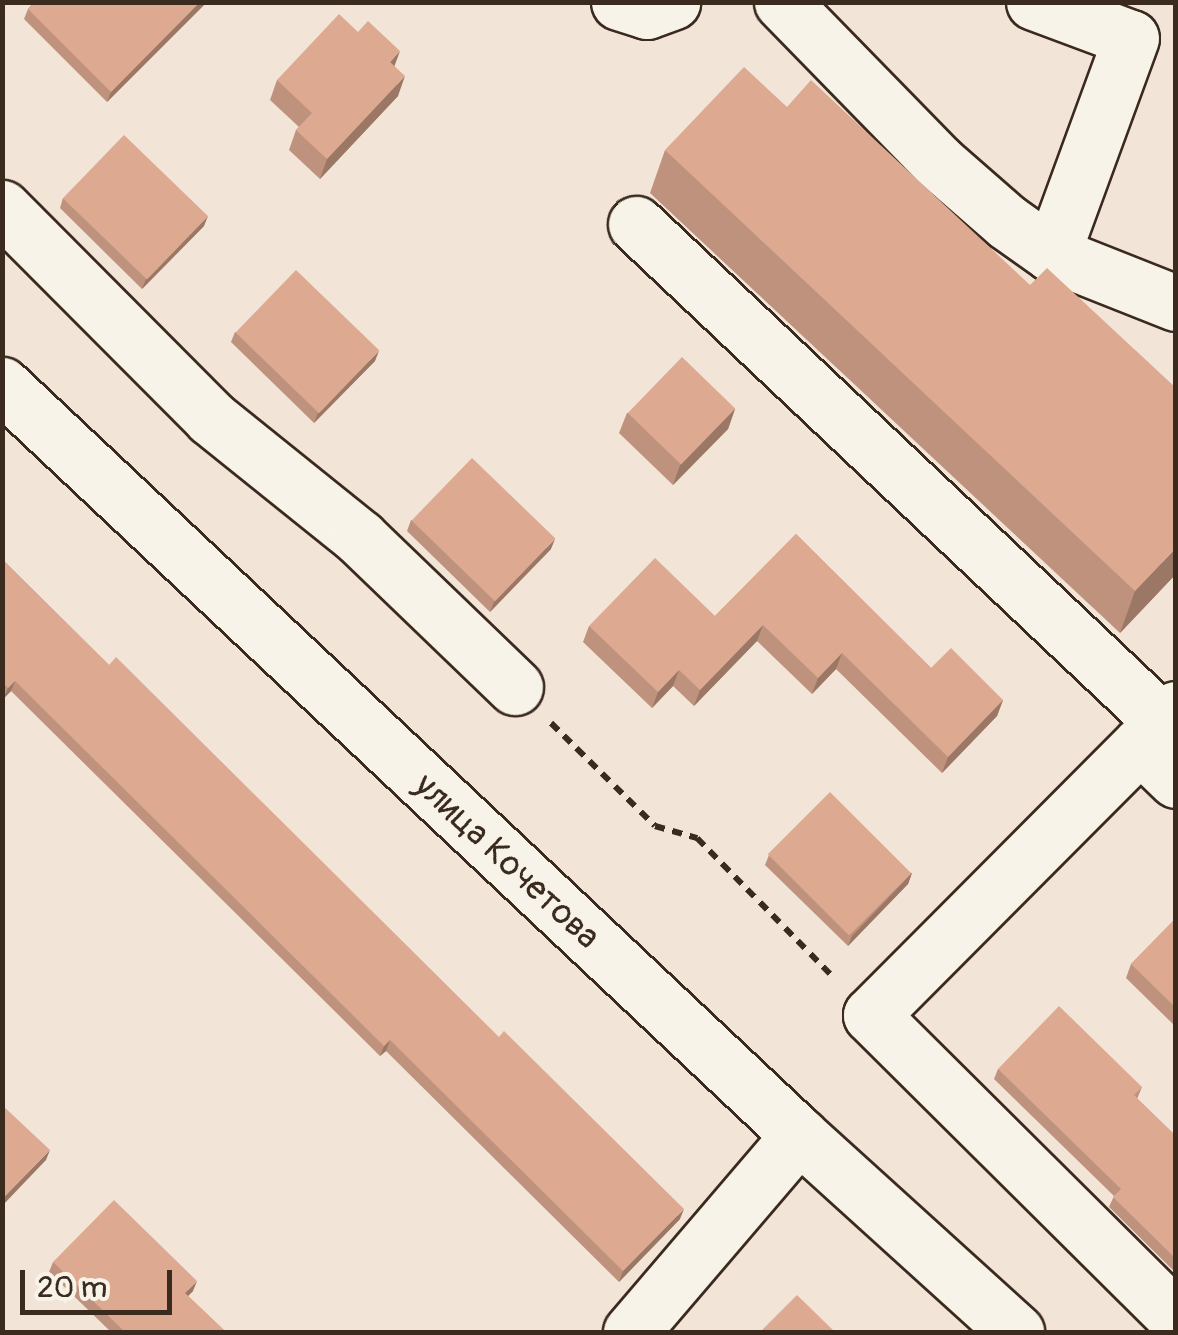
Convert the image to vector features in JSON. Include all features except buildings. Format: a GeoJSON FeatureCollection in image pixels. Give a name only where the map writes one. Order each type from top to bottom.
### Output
{"type":"FeatureCollection","features":[{"type":"Feature","properties":{"kind":"street"},"geometry":{"type":"LineString","coordinates":[[619,2],[647,11],[672,2]]}},
{"type":"Feature","properties":{"kind":"street"},"geometry":{"type":"LineString","coordinates":[[782,2],[937,161],[1007,222],[1052,254],[1176,303]]}},
{"type":"Feature","properties":{"kind":"street"},"geometry":{"type":"LineString","coordinates":[[1034,2],[1131,38],[1052,254]]}},
{"type":"Feature","properties":{"kind":"street"},"geometry":{"type":"LineString","coordinates":[[2,208],[211,418],[360,538],[514,688]]}},
{"type":"Feature","properties":{"kind":"street"},"geometry":{"type":"LineString","coordinates":[[636,224],[1164,739],[871,1015],[1176,1318]]}},
{"type":"Feature","properties":{"kind":"street","name":"улица Кочетова"},"geometry":{"type":"LineString","coordinates":[[2,385],[799,1135],[1016,1332]]}},
{"type":"Feature","properties":{"kind":"street"},"geometry":{"type":"LineString","coordinates":[[630,1332],[799,1135]]}},
{"type":"Feature","properties":{"kind":"path"},"geometry":{"type":"LineString","coordinates":[[514,688],[655,826],[697,838],[871,1015]]}}]}
